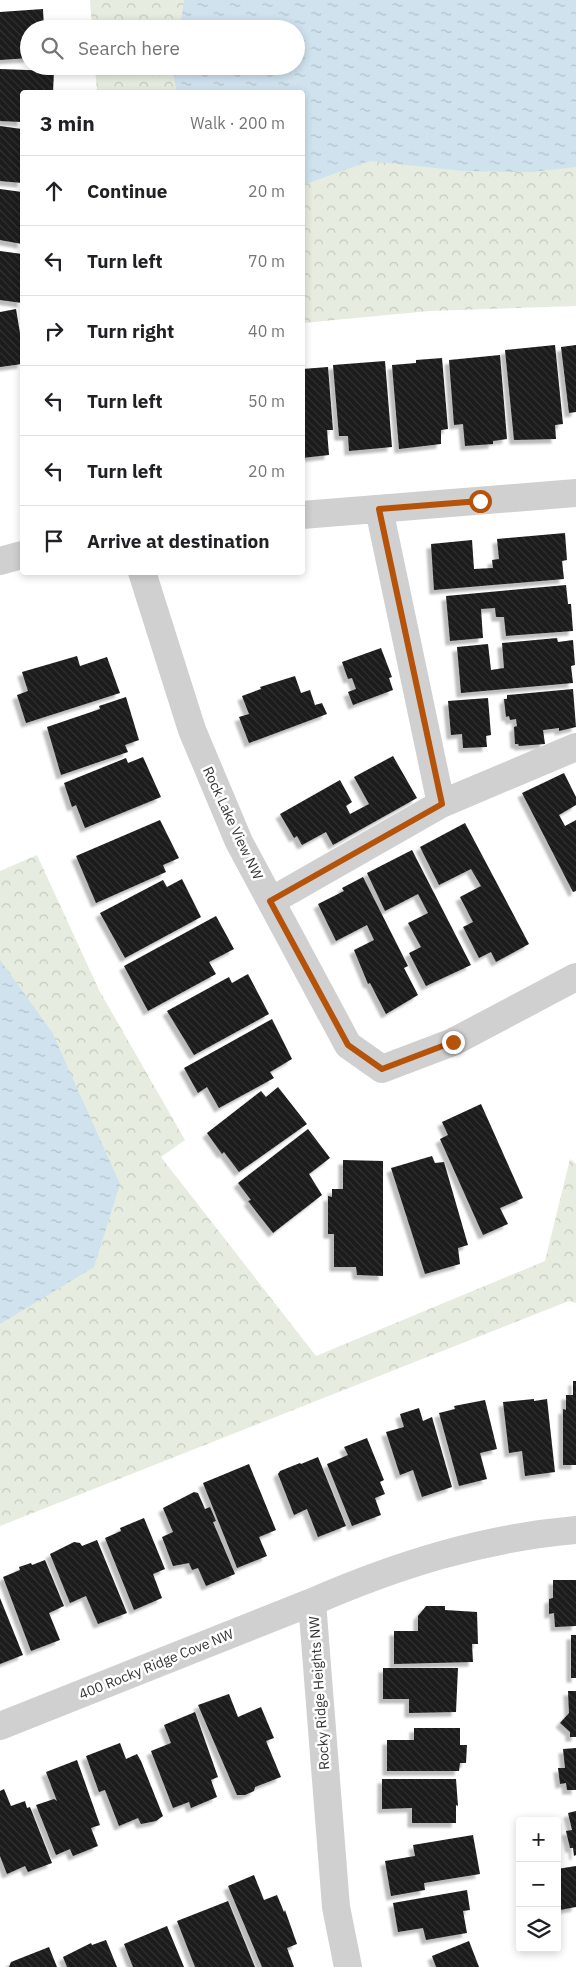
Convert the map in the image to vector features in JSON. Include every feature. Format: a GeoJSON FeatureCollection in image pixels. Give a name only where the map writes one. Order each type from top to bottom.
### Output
{"type":"FeatureCollection","features":[{"type":"Feature","properties":{"kind":"street"},"geometry":{"type":"LineString","coordinates":[[305,515],[576,493]]}},
{"type":"Feature","properties":{"kind":"street"},"geometry":{"type":"LineString","coordinates":[[379,509],[442,804]]}},
{"type":"Feature","properties":{"kind":"street"},"geometry":{"type":"LineString","coordinates":[[0,561],[20,556]]}},
{"type":"Feature","properties":{"kind":"street","name":"Rock Lake View NW"},"geometry":{"type":"LineString","coordinates":[[143,575],[192,730],[239,842],[348,1045],[382,1069],[453,1042],[576,977]]}},
{"type":"Feature","properties":{"kind":"street"},"geometry":{"type":"LineString","coordinates":[[270,901],[442,804],[576,747]]}},
{"type":"Feature","properties":{"kind":"street","name":"Rocky Ridge Heights NW"},"geometry":{"type":"LineString","coordinates":[[348,1967],[336,1907],[312,1602],[409,1564],[459,1549],[510,1538],[576,1530]]}},
{"type":"Feature","properties":{"kind":"street","name":"400 Rocky Ridge Cove NW"},"geometry":{"type":"LineString","coordinates":[[0,1726],[312,1602]]}},
{"type":"Feature","properties":{"kind":"green space"},"geometry":{"type":"Polygon","coordinates":[[[90,0],[576,0],[576,306],[430,311],[305,323],[305,90],[97,90],[96,75],[305,75],[305,20],[91,20],[90,0]]]}},
{"type":"Feature","properties":{"kind":"green space"},"geometry":{"type":"Polygon","coordinates":[[[37,855],[99,990],[185,1140],[161,1157],[316,1356],[545,1261],[570,1159],[576,1164],[576,1303],[569,1301],[0,1526],[0,871],[37,855]]]}},
{"type":"Feature","properties":{"kind":"water"},"geometry":{"type":"Polygon","coordinates":[[[184,0],[576,0],[576,167],[532,172],[463,171],[370,161],[305,184],[305,90],[177,90],[174,78],[174,75],[305,75],[305,20],[181,20],[184,0]]]}},
{"type":"Feature","properties":{"kind":"water"},"geometry":{"type":"Polygon","coordinates":[[[0,960],[52,1032],[120,1184],[94,1267],[0,1324],[0,960]]]}},
{"type":"Feature","properties":{"kind":"building"},"geometry":{"type":"Polygon","coordinates":[[[43,9],[44,20],[20,20],[20,59],[0,60],[0,12],[43,9]]]}},
{"type":"Feature","properties":{"kind":"building"},"geometry":{"type":"Polygon","coordinates":[[[0,69],[20,70],[20,75],[54,75],[53,90],[20,90],[20,122],[0,121],[0,69]]]}},
{"type":"Feature","properties":{"kind":"building"},"geometry":{"type":"Polygon","coordinates":[[[0,126],[20,129],[20,183],[0,181],[0,126]]]}},
{"type":"Feature","properties":{"kind":"building"},"geometry":{"type":"Polygon","coordinates":[[[0,189],[20,192],[20,244],[0,240],[0,189]]]}},
{"type":"Feature","properties":{"kind":"building"},"geometry":{"type":"Polygon","coordinates":[[[0,251],[20,254],[20,303],[0,300],[0,251]]]}},
{"type":"Feature","properties":{"kind":"building"},"geometry":{"type":"Polygon","coordinates":[[[16,309],[20,333],[20,364],[0,367],[0,312],[16,309]]]}},
{"type":"Feature","properties":{"kind":"building"},"geometry":{"type":"Polygon","coordinates":[[[555,345],[563,424],[555,425],[556,439],[514,440],[505,350],[555,345]]]}},
{"type":"Feature","properties":{"kind":"building"},"geometry":{"type":"Polygon","coordinates":[[[576,345],[576,412],[569,413],[561,347],[576,345]]]}},
{"type":"Feature","properties":{"kind":"building"},"geometry":{"type":"Polygon","coordinates":[[[500,355],[507,439],[493,441],[493,444],[465,446],[463,424],[454,425],[449,360],[500,355]]]}},
{"type":"Feature","properties":{"kind":"building"},"geometry":{"type":"Polygon","coordinates":[[[442,358],[448,429],[441,430],[441,444],[399,449],[392,365],[416,363],[416,360],[442,358]]]}},
{"type":"Feature","properties":{"kind":"building"},"geometry":{"type":"Polygon","coordinates":[[[385,361],[392,447],[349,451],[348,436],[339,436],[333,365],[385,361]]]}},
{"type":"Feature","properties":{"kind":"building"},"geometry":{"type":"Polygon","coordinates":[[[328,367],[333,430],[327,430],[329,455],[305,458],[305,369],[328,367]]]}},
{"type":"Feature","properties":{"kind":"building"},"geometry":{"type":"Polygon","coordinates":[[[565,533],[567,560],[562,561],[564,579],[434,590],[431,544],[472,540],[474,569],[493,568],[492,560],[499,559],[497,539],[565,533]]]}},
{"type":"Feature","properties":{"kind":"building"},"geometry":{"type":"Polygon","coordinates":[[[566,585],[568,604],[571,604],[573,631],[506,636],[504,617],[496,617],[495,608],[481,609],[483,638],[450,641],[446,596],[566,585]]]}},
{"type":"Feature","properties":{"kind":"building"},"geometry":{"type":"Polygon","coordinates":[[[557,638],[558,642],[573,640],[575,665],[571,666],[573,683],[461,693],[457,647],[488,644],[491,670],[504,668],[502,643],[557,638]]]}},
{"type":"Feature","properties":{"kind":"building"},"geometry":{"type":"Polygon","coordinates":[[[381,648],[392,677],[389,678],[393,690],[353,705],[348,692],[356,689],[352,678],[348,679],[342,662],[381,648]]]}},
{"type":"Feature","properties":{"kind":"building"},"geometry":{"type":"Polygon","coordinates":[[[77,656],[80,666],[107,657],[120,693],[26,723],[17,695],[28,691],[22,672],[77,656]]]}},
{"type":"Feature","properties":{"kind":"building"},"geometry":{"type":"Polygon","coordinates":[[[295,676],[301,693],[310,690],[315,705],[322,703],[327,714],[249,743],[239,717],[249,714],[242,696],[261,689],[260,687],[295,676]]]}},
{"type":"Feature","properties":{"kind":"building"},"geometry":{"type":"Polygon","coordinates":[[[573,689],[576,727],[559,731],[559,728],[543,730],[545,744],[519,746],[515,744],[514,727],[517,726],[516,719],[510,720],[509,716],[506,717],[504,699],[507,699],[507,695],[573,689]]]}},
{"type":"Feature","properties":{"kind":"building"},"geometry":{"type":"Polygon","coordinates":[[[126,697],[139,740],[125,745],[128,752],[61,775],[47,727],[100,709],[99,706],[126,697]]]}},
{"type":"Feature","properties":{"kind":"building"},"geometry":{"type":"Polygon","coordinates":[[[488,698],[491,735],[486,736],[487,747],[463,748],[462,734],[451,735],[448,701],[488,698]]]}},
{"type":"Feature","properties":{"kind":"building"},"geometry":{"type":"Polygon","coordinates":[[[393,756],[417,798],[333,845],[326,832],[302,845],[297,836],[294,838],[280,814],[340,780],[352,802],[346,806],[350,814],[369,804],[354,777],[393,756]]]}},
{"type":"Feature","properties":{"kind":"building"},"geometry":{"type":"Polygon","coordinates":[[[143,757],[161,797],[85,828],[76,805],[72,807],[64,783],[126,758],[128,763],[143,757]]]}},
{"type":"Feature","properties":{"kind":"building"},"geometry":{"type":"Polygon","coordinates":[[[564,773],[576,797],[576,805],[559,815],[565,826],[576,820],[576,891],[573,892],[522,793],[564,773]]]}},
{"type":"Feature","properties":{"kind":"building"},"geometry":{"type":"Polygon","coordinates":[[[160,820],[179,858],[163,865],[166,872],[96,903],[76,856],[160,820]]]}},
{"type":"Feature","properties":{"kind":"building"},"geometry":{"type":"Polygon","coordinates":[[[465,823],[529,944],[496,962],[491,952],[479,958],[463,927],[473,922],[460,897],[481,886],[471,869],[439,885],[420,847],[465,823]]]}},
{"type":"Feature","properties":{"kind":"building"},"geometry":{"type":"Polygon","coordinates":[[[412,850],[471,965],[426,986],[409,953],[421,947],[408,923],[428,913],[418,894],[385,911],[367,873],[412,850]]]}},
{"type":"Feature","properties":{"kind":"building"},"geometry":{"type":"Polygon","coordinates":[[[363,877],[408,966],[404,968],[418,995],[386,1014],[370,983],[368,984],[354,950],[374,940],[367,925],[336,941],[318,904],[344,891],[342,888],[363,877]]]}},
{"type":"Feature","properties":{"kind":"building"},"geometry":{"type":"Polygon","coordinates":[[[182,879],[201,917],[125,958],[100,913],[163,880],[167,887],[182,879]]]}},
{"type":"Feature","properties":{"kind":"building"},"geometry":{"type":"Polygon","coordinates":[[[216,916],[234,949],[209,962],[216,974],[148,1011],[124,966],[216,916]]]}},
{"type":"Feature","properties":{"kind":"building"},"geometry":{"type":"Polygon","coordinates":[[[248,974],[269,1014],[194,1055],[167,1011],[229,977],[232,983],[248,974]]]}},
{"type":"Feature","properties":{"kind":"building"},"geometry":{"type":"Polygon","coordinates":[[[272,1019],[292,1059],[270,1072],[274,1078],[219,1108],[207,1087],[198,1093],[184,1068],[272,1019]]]}},
{"type":"Feature","properties":{"kind":"building"},"geometry":{"type":"Polygon","coordinates":[[[278,1087],[307,1124],[239,1172],[224,1152],[222,1154],[207,1133],[261,1091],[266,1097],[278,1087]]]}},
{"type":"Feature","properties":{"kind":"building"},"geometry":{"type":"Polygon","coordinates":[[[481,1104],[523,1198],[500,1208],[508,1224],[483,1235],[440,1139],[448,1135],[442,1122],[481,1104]]]}},
{"type":"Feature","properties":{"kind":"building"},"geometry":{"type":"Polygon","coordinates":[[[308,1129],[330,1158],[309,1174],[322,1195],[273,1233],[248,1201],[251,1200],[238,1183],[308,1129]]]}},
{"type":"Feature","properties":{"kind":"building"},"geometry":{"type":"Polygon","coordinates":[[[432,1156],[435,1163],[444,1162],[468,1245],[458,1248],[460,1264],[425,1274],[391,1168],[432,1156]]]}},
{"type":"Feature","properties":{"kind":"building"},"geometry":{"type":"Polygon","coordinates":[[[343,1160],[383,1161],[383,1276],[357,1275],[356,1267],[334,1267],[334,1234],[328,1234],[328,1196],[332,1197],[332,1189],[343,1189],[343,1160]]]}},
{"type":"Feature","properties":{"kind":"building"},"geometry":{"type":"Polygon","coordinates":[[[573,1381],[576,1381],[576,1465],[563,1465],[563,1409],[566,1410],[566,1395],[573,1395],[573,1381]]]}},
{"type":"Feature","properties":{"kind":"building"},"geometry":{"type":"Polygon","coordinates":[[[534,1399],[534,1401],[547,1399],[555,1472],[525,1476],[522,1451],[509,1453],[503,1402],[534,1399]]]}},
{"type":"Feature","properties":{"kind":"building"},"geometry":{"type":"Polygon","coordinates":[[[485,1400],[497,1449],[480,1453],[487,1479],[459,1486],[439,1413],[455,1409],[454,1406],[485,1400]]]}},
{"type":"Feature","properties":{"kind":"building"},"geometry":{"type":"Polygon","coordinates":[[[419,1408],[423,1421],[432,1417],[452,1487],[422,1497],[413,1470],[400,1475],[386,1432],[404,1427],[400,1414],[419,1408]]]}},
{"type":"Feature","properties":{"kind":"building"},"geometry":{"type":"Polygon","coordinates":[[[367,1438],[384,1480],[380,1482],[385,1494],[375,1498],[381,1515],[352,1526],[327,1464],[348,1455],[344,1447],[367,1438]]]}},
{"type":"Feature","properties":{"kind":"building"},"geometry":{"type":"Polygon","coordinates":[[[318,1457],[346,1526],[318,1537],[307,1509],[294,1515],[278,1474],[280,1471],[318,1457]]]}},
{"type":"Feature","properties":{"kind":"building"},"geometry":{"type":"Polygon","coordinates":[[[249,1464],[276,1530],[259,1537],[267,1556],[237,1568],[203,1483],[249,1464]]]}},
{"type":"Feature","properties":{"kind":"building"},"geometry":{"type":"Polygon","coordinates":[[[194,1492],[198,1493],[205,1509],[210,1507],[216,1521],[213,1522],[235,1574],[206,1586],[198,1568],[192,1570],[189,1563],[173,1566],[162,1537],[173,1532],[163,1508],[194,1492]]]}},
{"type":"Feature","properties":{"kind":"building"},"geometry":{"type":"Polygon","coordinates":[[[144,1518],[165,1569],[153,1574],[162,1598],[134,1610],[105,1538],[121,1531],[120,1528],[144,1518]]]}},
{"type":"Feature","properties":{"kind":"building"},"geometry":{"type":"Polygon","coordinates":[[[97,1540],[127,1613],[98,1624],[86,1596],[70,1603],[50,1554],[74,1542],[80,1543],[82,1546],[97,1540]]]}},
{"type":"Feature","properties":{"kind":"building"},"geometry":{"type":"Polygon","coordinates":[[[45,1560],[64,1606],[49,1613],[60,1640],[31,1651],[3,1577],[20,1570],[19,1567],[45,1560]]]}},
{"type":"Feature","properties":{"kind":"building"},"geometry":{"type":"Polygon","coordinates":[[[553,1580],[576,1580],[576,1626],[555,1627],[554,1613],[549,1614],[549,1599],[553,1598],[553,1580]]]}},
{"type":"Feature","properties":{"kind":"building"},"geometry":{"type":"Polygon","coordinates":[[[0,1598],[23,1655],[0,1664],[0,1598]]]}},
{"type":"Feature","properties":{"kind":"building"},"geometry":{"type":"Polygon","coordinates":[[[426,1606],[445,1606],[445,1610],[477,1612],[478,1644],[472,1644],[473,1662],[394,1664],[394,1631],[418,1631],[418,1616],[426,1606]]]}},
{"type":"Feature","properties":{"kind":"building"},"geometry":{"type":"Polygon","coordinates":[[[571,1635],[576,1635],[576,1678],[571,1678],[571,1635]]]}},
{"type":"Feature","properties":{"kind":"building"},"geometry":{"type":"Polygon","coordinates":[[[383,1668],[458,1668],[456,1712],[409,1713],[409,1699],[383,1699],[383,1668]]]}},
{"type":"Feature","properties":{"kind":"building"},"geometry":{"type":"Polygon","coordinates":[[[568,1691],[576,1691],[576,1737],[570,1737],[570,1732],[560,1723],[569,1713],[568,1691]]]}},
{"type":"Feature","properties":{"kind":"building"},"geometry":{"type":"Polygon","coordinates":[[[229,1694],[238,1717],[261,1707],[274,1738],[266,1741],[281,1777],[255,1787],[254,1791],[245,1795],[237,1795],[198,1705],[229,1694]]]}},
{"type":"Feature","properties":{"kind":"building"},"geometry":{"type":"Polygon","coordinates":[[[195,1712],[218,1777],[211,1780],[217,1797],[191,1808],[189,1802],[173,1808],[151,1751],[171,1743],[164,1725],[195,1712]]]}},
{"type":"Feature","properties":{"kind":"building"},"geometry":{"type":"Polygon","coordinates":[[[414,1728],[460,1728],[460,1745],[467,1745],[466,1763],[460,1763],[459,1771],[387,1771],[387,1740],[414,1740],[414,1728]]]}},
{"type":"Feature","properties":{"kind":"building"},"geometry":{"type":"Polygon","coordinates":[[[120,1743],[126,1759],[137,1754],[141,1761],[163,1816],[156,1821],[141,1824],[138,1818],[119,1826],[105,1790],[99,1792],[86,1756],[120,1743]]]}},
{"type":"Feature","properties":{"kind":"building"},"geometry":{"type":"Polygon","coordinates":[[[576,1748],[576,1790],[567,1790],[566,1783],[560,1784],[558,1768],[565,1768],[563,1749],[576,1748]]]}},
{"type":"Feature","properties":{"kind":"building"},"geometry":{"type":"Polygon","coordinates":[[[77,1760],[100,1825],[91,1828],[98,1846],[73,1856],[70,1849],[56,1855],[36,1805],[54,1799],[57,1801],[46,1772],[77,1760]]]}},
{"type":"Feature","properties":{"kind":"building"},"geometry":{"type":"Polygon","coordinates":[[[382,1779],[456,1779],[458,1806],[456,1805],[456,1823],[412,1823],[412,1808],[382,1809],[382,1779]]]}},
{"type":"Feature","properties":{"kind":"building"},"geometry":{"type":"Polygon","coordinates":[[[4,1789],[11,1806],[25,1801],[27,1808],[30,1807],[52,1863],[28,1872],[25,1866],[7,1874],[0,1856],[0,1791],[4,1789]]]}},
{"type":"Feature","properties":{"kind":"building"},"geometry":{"type":"Polygon","coordinates":[[[576,1811],[576,1855],[574,1856],[566,1831],[572,1830],[568,1813],[576,1811]]]}},
{"type":"Feature","properties":{"kind":"building"},"geometry":{"type":"Polygon","coordinates":[[[473,1835],[480,1874],[424,1883],[425,1890],[391,1896],[385,1861],[415,1856],[413,1845],[473,1835]]]}},
{"type":"Feature","properties":{"kind":"building"},"geometry":{"type":"Polygon","coordinates":[[[576,1866],[576,1907],[561,1910],[561,1907],[561,1868],[576,1866]]]}},
{"type":"Feature","properties":{"kind":"building"},"geometry":{"type":"Polygon","coordinates":[[[254,1875],[264,1900],[277,1895],[284,1912],[285,1910],[297,1944],[287,1948],[294,1967],[262,1967],[228,1886],[254,1875]]]}},
{"type":"Feature","properties":{"kind":"building"},"geometry":{"type":"Polygon","coordinates":[[[467,1890],[470,1910],[463,1911],[467,1933],[426,1940],[423,1928],[398,1932],[393,1903],[467,1890]]]}},
{"type":"Feature","properties":{"kind":"building"},"geometry":{"type":"Polygon","coordinates":[[[228,1901],[255,1967],[195,1967],[177,1921],[228,1901]]]}},
{"type":"Feature","properties":{"kind":"building"},"geometry":{"type":"Polygon","coordinates":[[[167,1926],[184,1967],[133,1967],[124,1944],[167,1926]]]}},
{"type":"Feature","properties":{"kind":"building"},"geometry":{"type":"Polygon","coordinates":[[[106,1940],[117,1967],[67,1967],[63,1957],[91,1943],[92,1945],[106,1940]]]}},
{"type":"Feature","properties":{"kind":"building"},"geometry":{"type":"Polygon","coordinates":[[[469,1941],[479,1967],[436,1967],[432,1956],[469,1941]]]}},
{"type":"Feature","properties":{"kind":"building"},"geometry":{"type":"Polygon","coordinates":[[[49,1947],[57,1967],[9,1967],[11,1962],[49,1947]]]}},
{"type":"Feature","properties":{"kind":"route"},"geometry":{"type":"LineString","coordinates":[[453,1042],[382,1069],[348,1045],[270,901],[442,804],[379,509],[480,501]]}}]}
